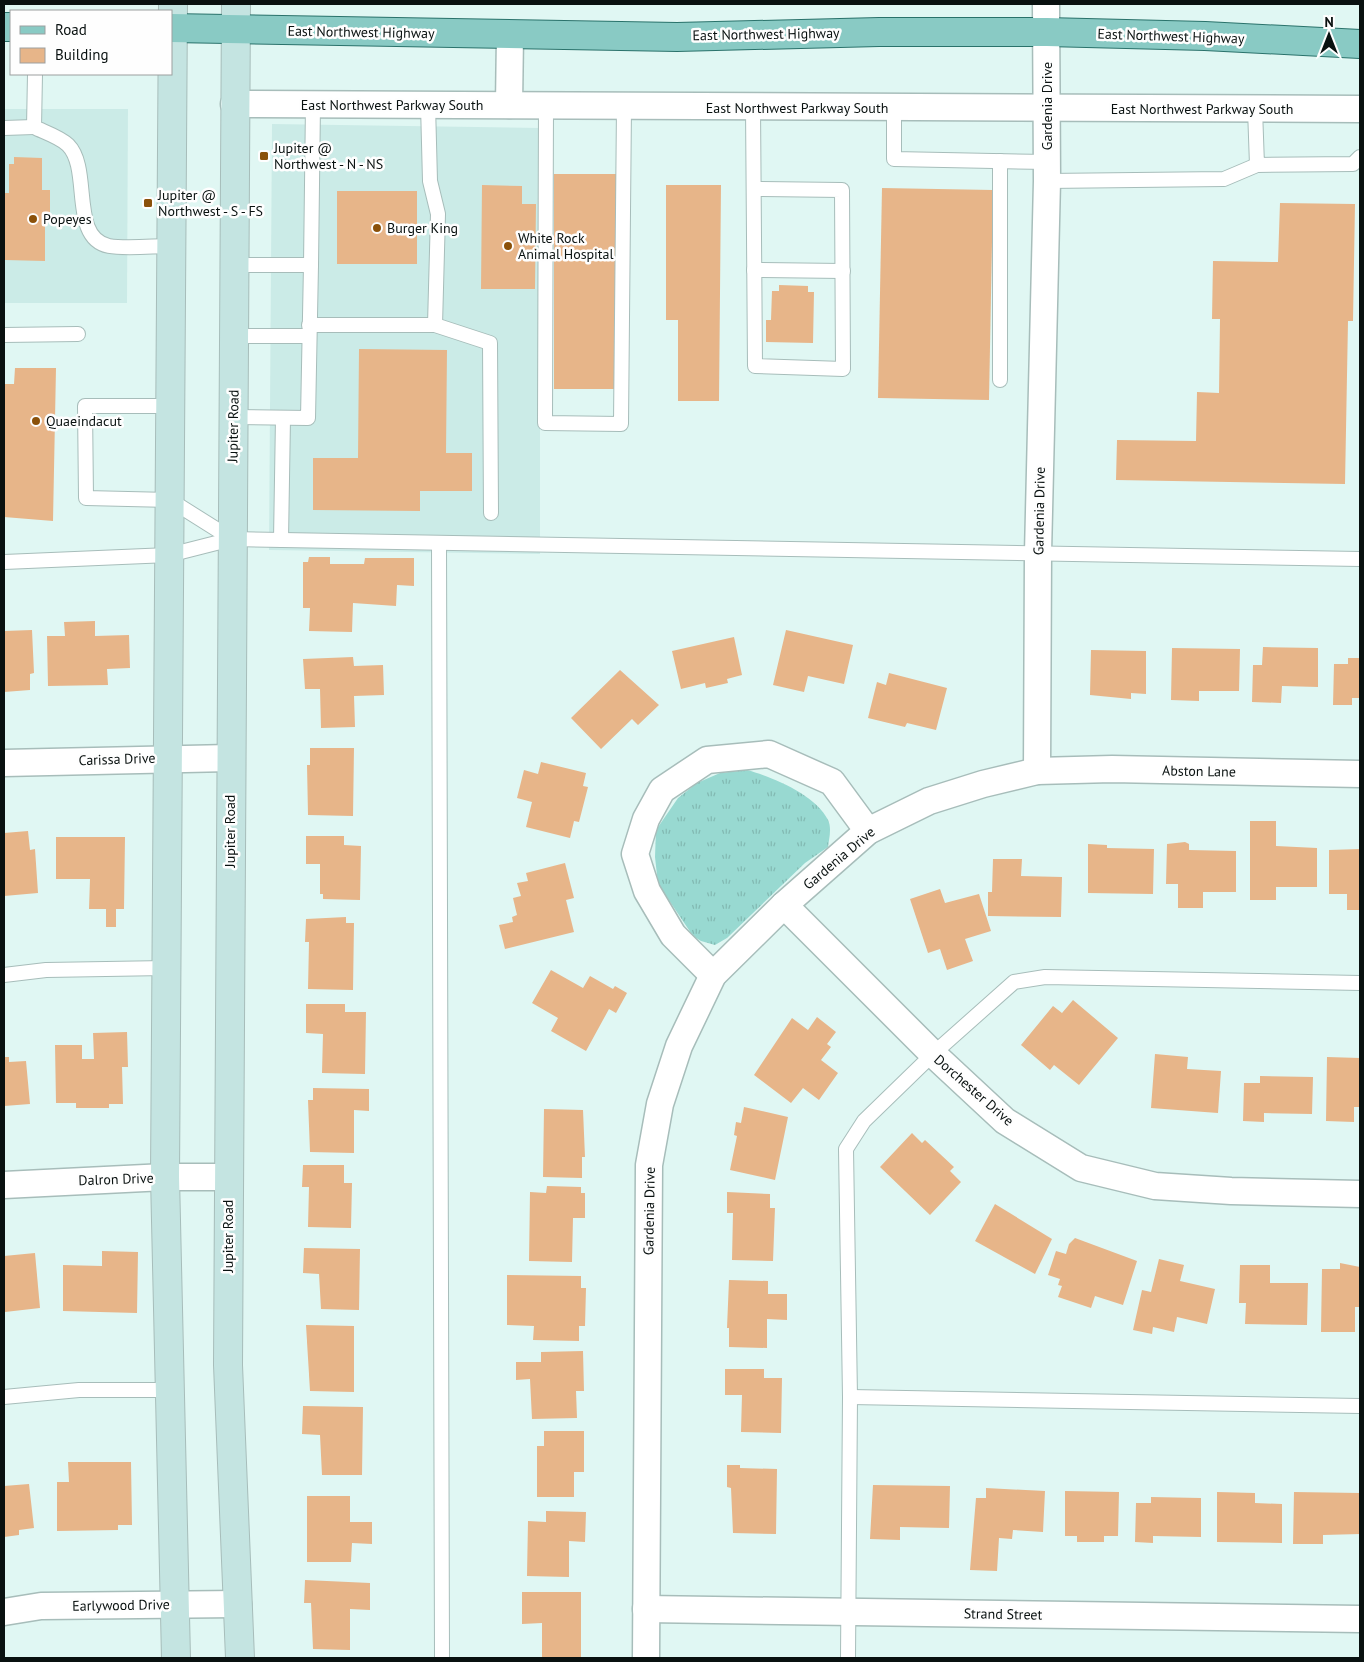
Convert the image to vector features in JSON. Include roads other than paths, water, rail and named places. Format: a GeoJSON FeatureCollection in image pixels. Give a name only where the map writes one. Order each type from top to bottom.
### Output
{"type":"FeatureCollection","features":[{"type":"Feature","properties":{"kind":"main road","name":"East Northwest Highway"},"geometry":{"type":"LineString","coordinates":[[173,20],[235,16],[510,35],[677,37],[879,32],[1047,32],[1205,36],[1360,44]]}},
{"type":"Feature","properties":{"kind":"main road","name":"Jupiter Road"},"geometry":{"type":"LineString","coordinates":[[235,16],[228,1365],[240,1658]]}},
{"type":"Feature","properties":{"kind":"main road"},"geometry":{"type":"LineString","coordinates":[[173,20],[165,1177],[176,1658]]}},
{"type":"Feature","properties":{"kind":"street","name":"Gardenia Drive"},"geometry":{"type":"LineString","coordinates":[[646,1658],[649,1166],[660,1104],[679,1046],[713,975],[784,905],[868,831],[929,801],[983,784],[1037,771],[1038,553],[1047,172],[1046,4]]}},
{"type":"Feature","properties":{"kind":"street"},"geometry":{"type":"LineString","coordinates":[[510,35],[510,105]]}},
{"type":"Feature","properties":{"kind":"street","name":"East Northwest Parkway South"},"geometry":{"type":"LineString","coordinates":[[234,104],[1360,109]]}},
{"type":"Feature","properties":{"kind":"street"},"geometry":{"type":"LineString","coordinates":[[713,975],[673,935],[647,891],[635,854],[646,819],[662,790],[707,760],[768,754],[832,782],[868,831]]}},
{"type":"Feature","properties":{"kind":"street","name":"Carissa Drive"},"geometry":{"type":"LineString","coordinates":[[4,763],[230,758]]}},
{"type":"Feature","properties":{"kind":"street","name":"Abston Lane"},"geometry":{"type":"LineString","coordinates":[[1037,771],[1112,769],[1360,774]]}},
{"type":"Feature","properties":{"kind":"street","name":"Dorchester Drive"},"geometry":{"type":"LineString","coordinates":[[784,905],[933,1054],[1005,1121],[1081,1168],[1155,1186],[1231,1191],[1360,1194]]}},
{"type":"Feature","properties":{"kind":"street","name":"Dalron Drive"},"geometry":{"type":"LineString","coordinates":[[4,1185],[165,1177],[228,1177]]}},
{"type":"Feature","properties":{"kind":"street","name":"Earlywood Drive"},"geometry":{"type":"LineString","coordinates":[[4,1612],[41,1606],[238,1604]]}},
{"type":"Feature","properties":{"kind":"street","name":"Strand Street"},"geometry":{"type":"LineString","coordinates":[[646,1609],[1360,1619]]}},
{"type":"Feature","properties":{"kind":"lane"},"geometry":{"type":"LineString","coordinates":[[34,127],[35,75]]}},
{"type":"Feature","properties":{"kind":"lane"},"geometry":{"type":"LineString","coordinates":[[232,417],[308,418],[312,104]]}},
{"type":"Feature","properties":{"kind":"lane"},"geometry":{"type":"LineString","coordinates":[[428,105],[430,181],[438,214],[436,325]]}},
{"type":"Feature","properties":{"kind":"lane"},"geometry":{"type":"LineString","coordinates":[[546,105],[545,424],[621,424],[624,106]]}},
{"type":"Feature","properties":{"kind":"lane"},"geometry":{"type":"LineString","coordinates":[[753,107],[754,366],[843,369],[842,190],[754,189]]}},
{"type":"Feature","properties":{"kind":"lane"},"geometry":{"type":"LineString","coordinates":[[894,108],[894,159],[1000,161],[1047,172],[1224,179],[1257,165],[1353,164],[1360,158]]}},
{"type":"Feature","properties":{"kind":"lane"},"geometry":{"type":"LineString","coordinates":[[1255,109],[1257,165]]}},
{"type":"Feature","properties":{"kind":"lane"},"geometry":{"type":"LineString","coordinates":[[4,128],[34,127],[68,145],[77,163],[87,227],[95,240],[109,246],[171,246]]}},
{"type":"Feature","properties":{"kind":"lane"},"geometry":{"type":"LineString","coordinates":[[1000,161],[1000,380]]}},
{"type":"Feature","properties":{"kind":"lane"},"geometry":{"type":"LineString","coordinates":[[234,265],[311,265]]}},
{"type":"Feature","properties":{"kind":"lane"},"geometry":{"type":"LineString","coordinates":[[754,270],[843,271]]}},
{"type":"Feature","properties":{"kind":"lane"},"geometry":{"type":"LineString","coordinates":[[234,336],[309,330],[436,325],[490,343],[491,513]]}},
{"type":"Feature","properties":{"kind":"lane"},"geometry":{"type":"LineString","coordinates":[[4,335],[78,334]]}},
{"type":"Feature","properties":{"kind":"lane"},"geometry":{"type":"LineString","coordinates":[[170,406],[85,406],[86,498],[170,500],[232,539]]}},
{"type":"Feature","properties":{"kind":"lane"},"geometry":{"type":"LineString","coordinates":[[281,540],[283,418]]}},
{"type":"Feature","properties":{"kind":"lane"},"geometry":{"type":"LineString","coordinates":[[4,562],[169,554],[232,539],[1360,559]]}},
{"type":"Feature","properties":{"kind":"lane"},"geometry":{"type":"LineString","coordinates":[[439,543],[442,1658]]}},
{"type":"Feature","properties":{"kind":"lane"},"geometry":{"type":"LineString","coordinates":[[4,975],[46,970],[166,968]]}},
{"type":"Feature","properties":{"kind":"lane"},"geometry":{"type":"LineString","coordinates":[[848,1658],[850,1611],[850,1397],[846,1149],[864,1121],[933,1054],[1014,982],[1045,977],[1360,983]]}},
{"type":"Feature","properties":{"kind":"lane"},"geometry":{"type":"LineString","coordinates":[[4,1397],[79,1390],[169,1390]]}},
{"type":"Feature","properties":{"kind":"lane"},"geometry":{"type":"LineString","coordinates":[[850,1397],[1360,1406]]}},
{"type":"Feature","properties":{"kind":"place","name":"Jupiter @ Northwest - N - NS"},"geometry":{"type":"Point","coordinates":[264,156]}},
{"type":"Feature","properties":{"kind":"place","name":"Jupiter @ Northwest - S - FS"},"geometry":{"type":"Point","coordinates":[148,203]}},
{"type":"Feature","properties":{"kind":"place","name":"Popeyes"},"geometry":{"type":"Point","coordinates":[33,219]}},
{"type":"Feature","properties":{"kind":"place","name":"Burger King"},"geometry":{"type":"Point","coordinates":[377,228]}},
{"type":"Feature","properties":{"kind":"place","name":"White Rock Animal Hospital"},"geometry":{"type":"Point","coordinates":[508,246]}},
{"type":"Feature","properties":{"kind":"place","name":"Quaeindacut"},"geometry":{"type":"Point","coordinates":[36,421]}}]}
